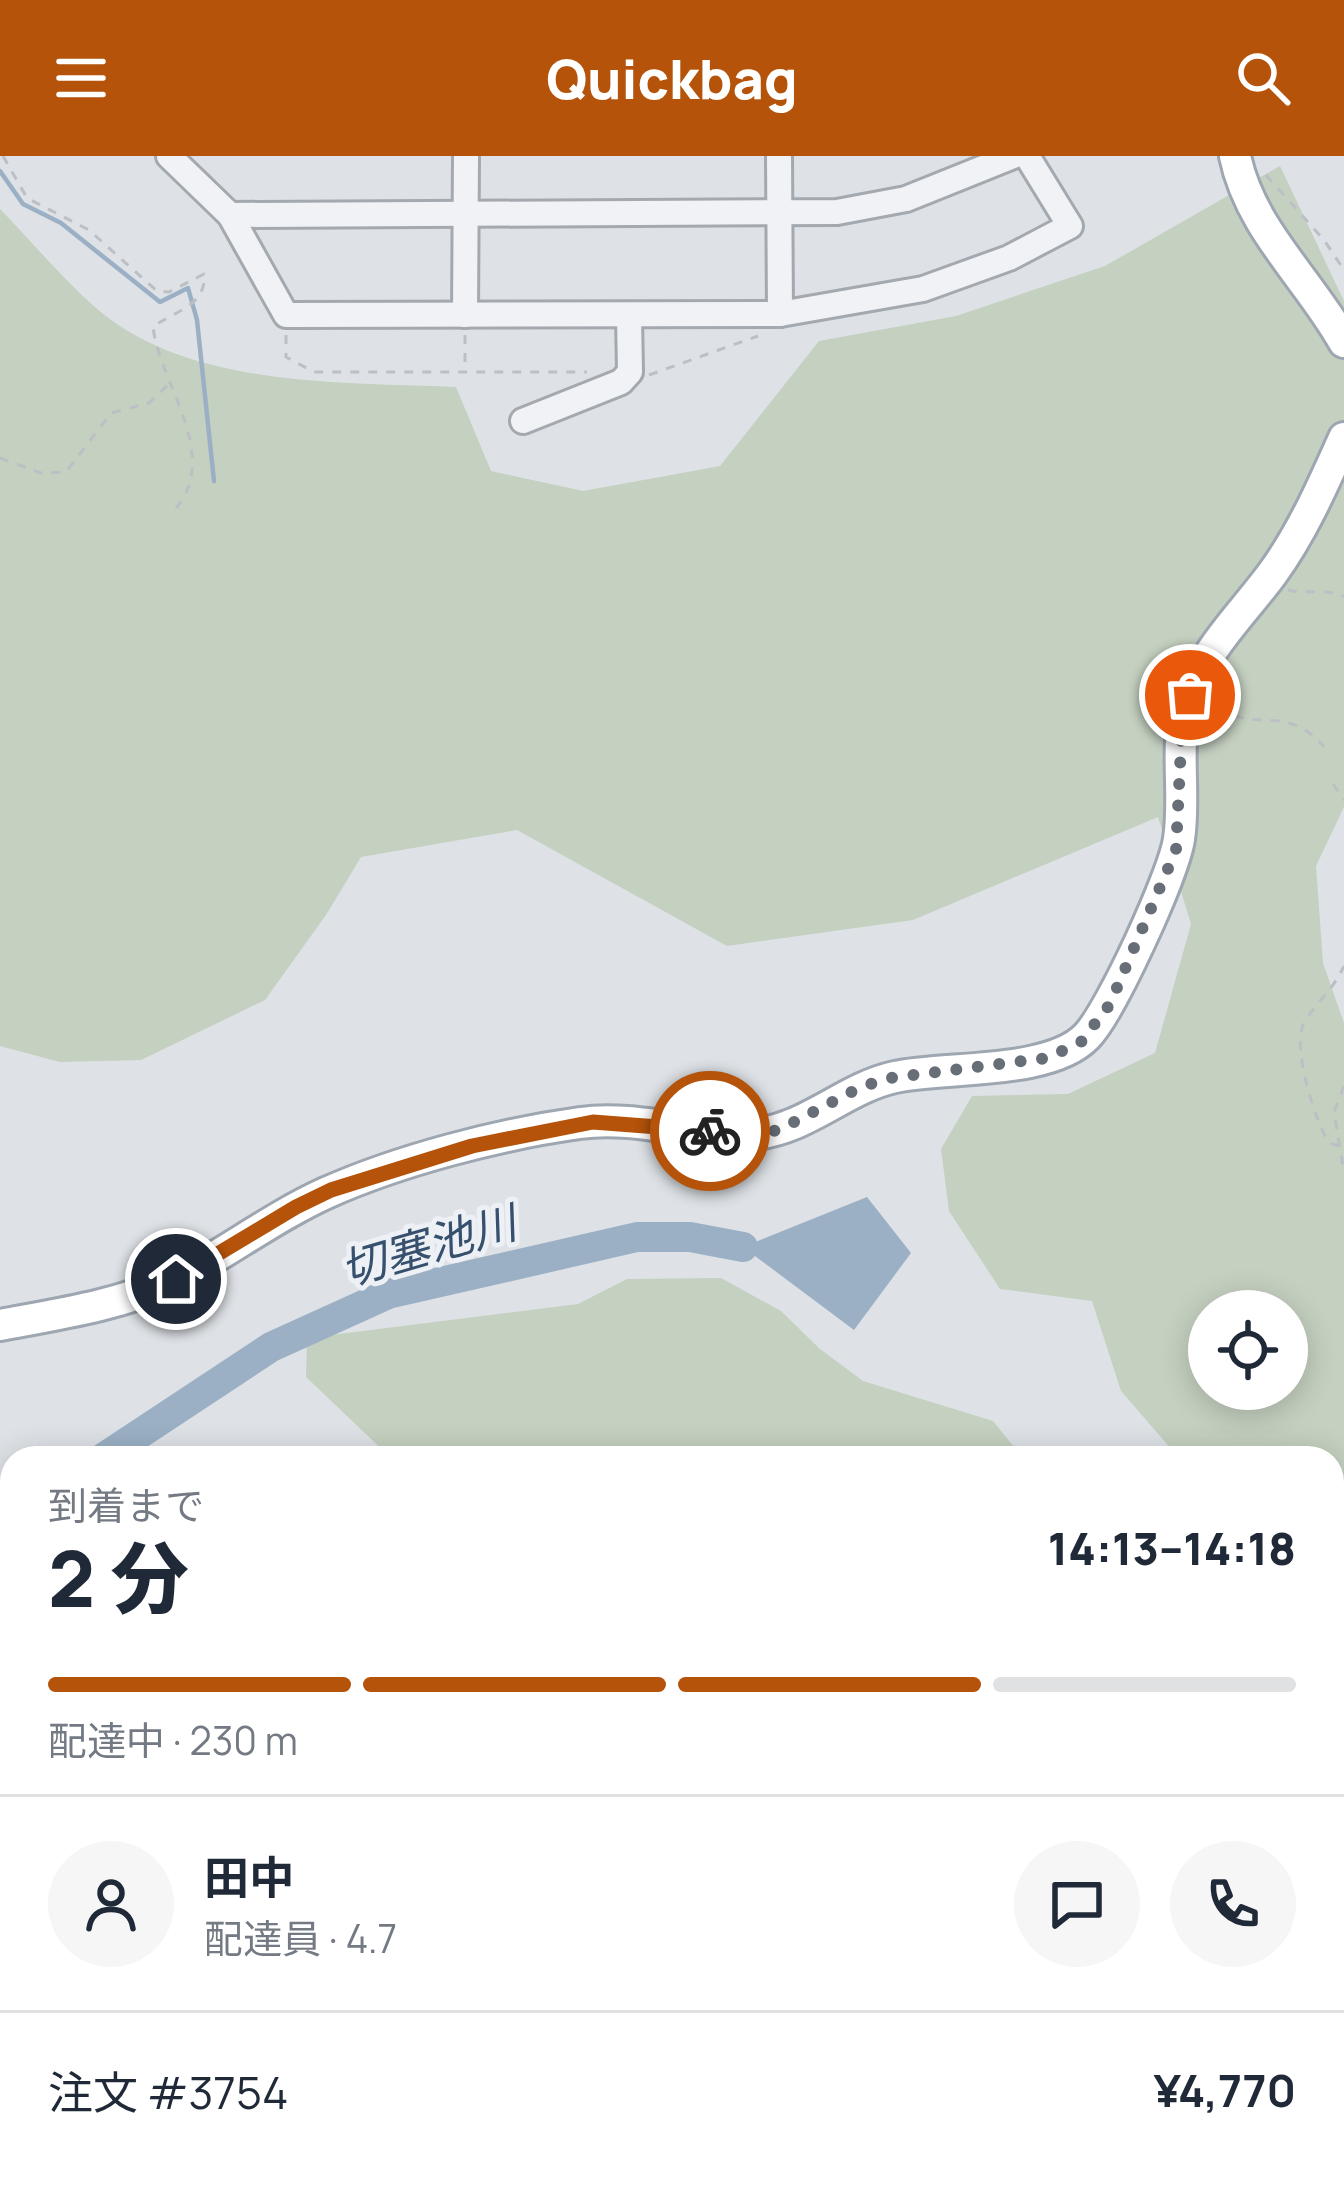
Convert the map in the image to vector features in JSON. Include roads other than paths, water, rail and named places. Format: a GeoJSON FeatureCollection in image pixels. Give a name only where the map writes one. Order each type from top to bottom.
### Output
{"type":"FeatureCollection","features":[{"type":"Feature","properties":{"kind":"main road"},"geometry":{"type":"LineString","coordinates":[[1235,156],[1242,183],[1270,237],[1344,342]]}},
{"type":"Feature","properties":{"kind":"main road"},"geometry":{"type":"LineString","coordinates":[[0,1325],[85,1309],[176,1279],[331,1190],[472,1146],[593,1122],[734,1134],[767,1132],[791,1126],[861,1087],[890,1078],[1032,1060],[1073,1048],[1110,1004],[1176,850],[1186,703],[1216,643],[1270,577],[1320,493],[1344,438]]}},
{"type":"Feature","properties":{"kind":"street"},"geometry":{"type":"LineString","coordinates":[[170,156],[230,215],[286,315],[629,316],[781,314],[923,289],[1009,258],[1070,226],[1028,156]]}},
{"type":"Feature","properties":{"kind":"street"},"geometry":{"type":"LineString","coordinates":[[465,315],[466,156]]}},
{"type":"Feature","properties":{"kind":"street"},"geometry":{"type":"LineString","coordinates":[[779,156],[781,314]]}},
{"type":"Feature","properties":{"kind":"street"},"geometry":{"type":"LineString","coordinates":[[230,215],[837,212],[906,199],[1013,156]]}},
{"type":"Feature","properties":{"kind":"street"},"geometry":{"type":"LineString","coordinates":[[524,421],[621,382],[630,373],[629,316]]}},
{"type":"Feature","properties":{"kind":"water"},"geometry":{"type":"Polygon","coordinates":[[[867,1197],[911,1253],[854,1330],[743,1247],[867,1197]]]}},
{"type":"Feature","properties":{"kind":"waterway"},"geometry":{"type":"LineString","coordinates":[[0,171],[23,204],[61,223],[160,302],[188,288],[197,320],[214,481]]}},
{"type":"Feature","properties":{"kind":"waterway","name":"切塞池川"},"geometry":{"type":"LineString","coordinates":[[121,1446],[271,1347],[388,1294],[637,1237],[690,1237],[743,1247]]}}]}
